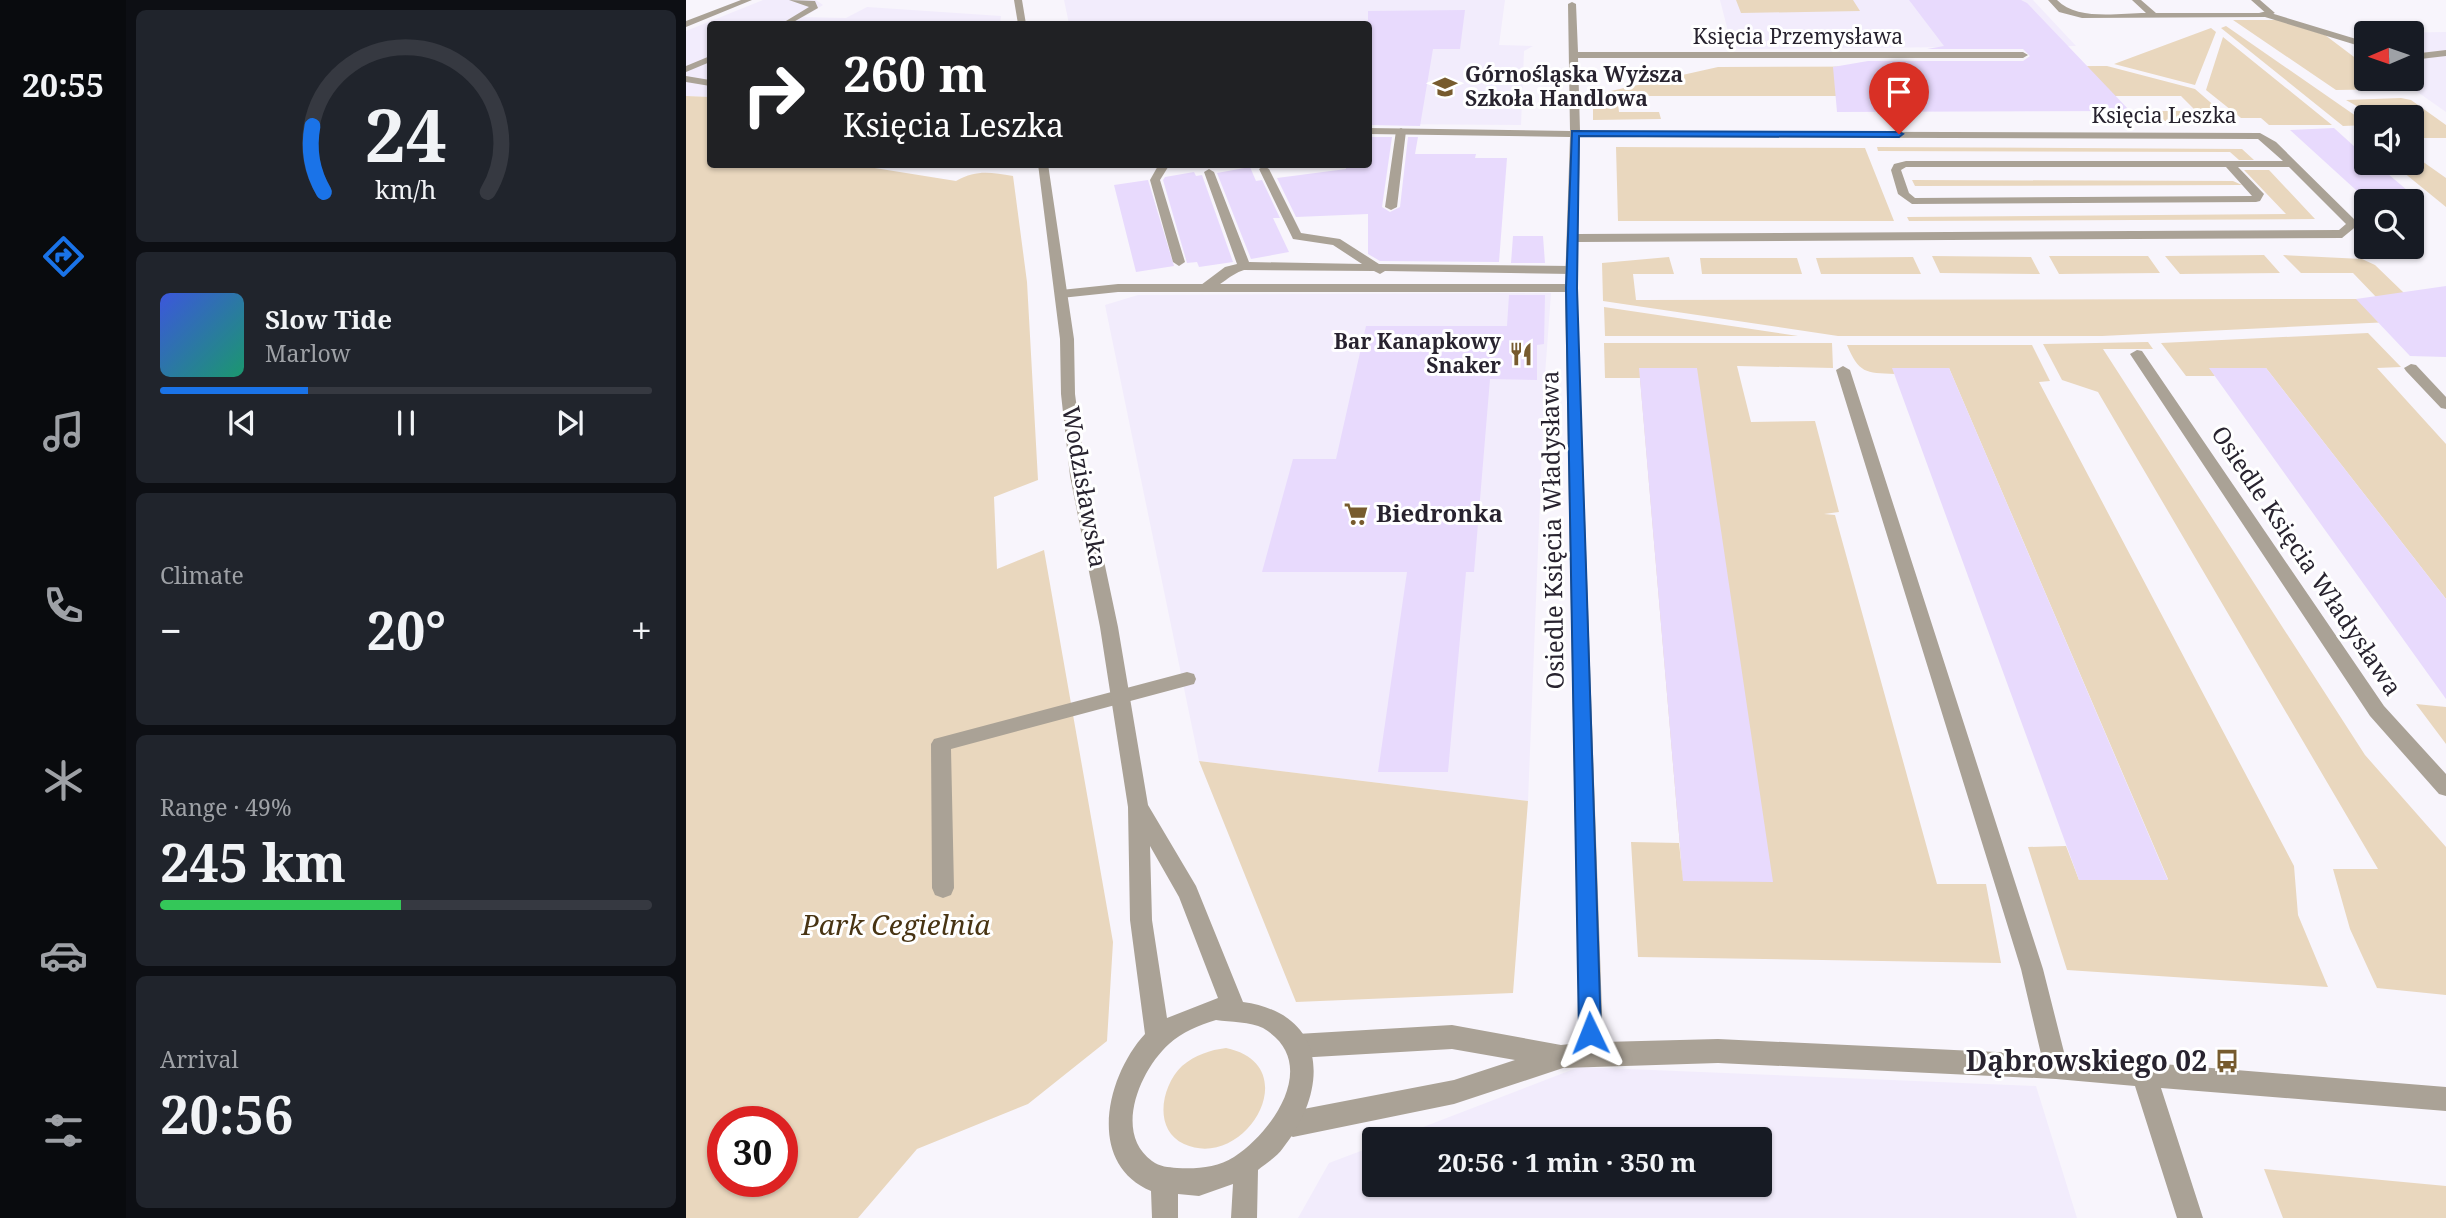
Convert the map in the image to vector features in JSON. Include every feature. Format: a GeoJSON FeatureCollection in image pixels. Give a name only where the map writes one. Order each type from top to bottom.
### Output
{"type":"FeatureCollection","features":[{"type":"Feature","properties":{"kind":"street"},"geometry":{"type":"LineString","coordinates":[[686,24],[748,0]]}},
{"type":"Feature","properties":{"kind":"street"},"geometry":{"type":"LineString","coordinates":[[790,21],[814,8],[812,3],[793,0]]}},
{"type":"Feature","properties":{"kind":"street"},"geometry":{"type":"LineString","coordinates":[[1018,0],[1022,21]]}},
{"type":"Feature","properties":{"kind":"street"},"geometry":{"type":"LineString","coordinates":[[2052,0],[2062,10],[2071,14],[2269,14],[2354,41]]}},
{"type":"Feature","properties":{"kind":"street"},"geometry":{"type":"LineString","coordinates":[[2136,0],[2155,16]]}},
{"type":"Feature","properties":{"kind":"street"},"geometry":{"type":"LineString","coordinates":[[2255,0],[2269,14]]}},
{"type":"Feature","properties":{"kind":"street","name":"Osiedle Księcia Władysława"},"geometry":{"type":"LineString","coordinates":[[1572,4],[1575,133],[1575,238],[1572,279],[1591,1054]]}},
{"type":"Feature","properties":{"kind":"street"},"geometry":{"type":"LineString","coordinates":[[2424,56],[2446,53]]}},
{"type":"Feature","properties":{"kind":"street","name":"Księcia Przemysława"},"geometry":{"type":"LineString","coordinates":[[1572,55],[2024,55]]}},
{"type":"Feature","properties":{"kind":"street"},"geometry":{"type":"LineString","coordinates":[[686,69],[707,60]]}},
{"type":"Feature","properties":{"kind":"street"},"geometry":{"type":"LineString","coordinates":[[686,79],[707,82]]}},
{"type":"Feature","properties":{"kind":"street","name":"Księcia Leszka"},"geometry":{"type":"LineString","coordinates":[[1372,131],[2260,136],[2353,225],[2342,234],[1575,238]]}},
{"type":"Feature","properties":{"kind":"street"},"geometry":{"type":"LineString","coordinates":[[1391,207],[1401,131]]}},
{"type":"Feature","properties":{"kind":"street"},"geometry":{"type":"LineString","coordinates":[[2228,164],[2258,194],[2256,199],[2247,202],[1912,201],[1904,194],[1896,170],[1898,166],[1906,164],[2228,164],[2292,164]]}},
{"type":"Feature","properties":{"kind":"street","name":"Wodzisławska"},"geometry":{"type":"LineString","coordinates":[[1044,168],[1067,339],[1068,394],[1079,476],[1109,626],[1138,807],[1141,920],[1158,1038]]}},
{"type":"Feature","properties":{"kind":"street"},"geometry":{"type":"LineString","coordinates":[[1162,168],[1155,180],[1179,262]]}},
{"type":"Feature","properties":{"kind":"street"},"geometry":{"type":"LineString","coordinates":[[1264,169],[1297,236],[1336,242],[1380,270]]}},
{"type":"Feature","properties":{"kind":"street"},"geometry":{"type":"LineString","coordinates":[[1209,172],[1244,267]]}},
{"type":"Feature","properties":{"kind":"street"},"geometry":{"type":"LineString","coordinates":[[1205,288],[1229,270],[1244,267],[1572,279]]}},
{"type":"Feature","properties":{"kind":"street"},"geometry":{"type":"LineString","coordinates":[[1061,294],[1108,288],[1572,279]]}},
{"type":"Feature","properties":{"kind":"street","name":"Osiedle Księcia Władysława"},"geometry":{"type":"LineString","coordinates":[[2137,354],[2376,711],[2446,788]]}},
{"type":"Feature","properties":{"kind":"street"},"geometry":{"type":"LineString","coordinates":[[2411,368],[2446,405]]}},
{"type":"Feature","properties":{"kind":"street"},"geometry":{"type":"LineString","coordinates":[[1843,370],[2032,969],[2056,1068]]}},
{"type":"Feature","properties":{"kind":"street"},"geometry":{"type":"LineString","coordinates":[[943,888],[941,744],[1187,679]]}},
{"type":"Feature","properties":{"kind":"street","name":"Wodzisławska"},"geometry":{"type":"LineString","coordinates":[[1138,807],[1188,893],[1234,1009]]}},
{"type":"Feature","properties":{"kind":"street"},"geometry":{"type":"LineString","coordinates":[[1234,1009],[1255,1011],[1272,1018],[1297,1046],[1303,1063],[1304,1083],[1293,1124],[1273,1153],[1247,1174],[1213,1187],[1196,1189],[1164,1184],[1147,1175],[1126,1151],[1121,1125],[1122,1101],[1130,1078],[1142,1056],[1158,1038],[1196,1015],[1234,1009]]}},
{"type":"Feature","properties":{"kind":"street"},"geometry":{"type":"LineString","coordinates":[[1297,1046],[1452,1037],[1563,1056],[1718,1051],[2056,1068],[2446,1099]]}},
{"type":"Feature","properties":{"kind":"street"},"geometry":{"type":"LineString","coordinates":[[1293,1124],[1454,1092],[1563,1056]]}},
{"type":"Feature","properties":{"kind":"street"},"geometry":{"type":"LineString","coordinates":[[2144,1075],[2190,1218]]}},
{"type":"Feature","properties":{"kind":"street"},"geometry":{"type":"LineString","coordinates":[[1244,1218],[1247,1174]]}},
{"type":"Feature","properties":{"kind":"street"},"geometry":{"type":"LineString","coordinates":[[1164,1184],[1165,1218]]}},
{"type":"Feature","properties":{"kind":"shaded area"},"geometry":{"type":"Polygon","coordinates":[[[763,0],[816,0],[823,5],[804,17],[846,18],[867,7],[1001,16],[1000,21],[711,21],[763,0]]]}},
{"type":"Feature","properties":{"kind":"shaded area","name":"Górnośląska Wyższa Szkoła Handlowa"},"geometry":{"type":"Polygon","coordinates":[[[1064,0],[1505,0],[1499,45],[1533,46],[1524,51],[1521,125],[1372,124],[1372,21],[1068,21],[1064,0]]]}},
{"type":"Feature","properties":{"kind":"shaded area"},"geometry":{"type":"Polygon","coordinates":[[[1720,0],[2033,0],[2076,46],[1739,49],[1732,47],[1720,0]]]}},
{"type":"Feature","properties":{"kind":"shaded area"},"geometry":{"type":"Polygon","coordinates":[[[707,23],[707,97],[686,96],[686,31],[707,23]]]}},
{"type":"Feature","properties":{"kind":"shaded area"},"geometry":{"type":"Polygon","coordinates":[[[2424,32],[2446,32],[2446,112],[2416,91],[2424,91],[2424,32]]]}},
{"type":"Feature","properties":{"kind":"shaded area"},"geometry":{"type":"Polygon","coordinates":[[[1551,293],[1545,375],[1528,801],[1199,761],[1105,305],[1138,295],[1551,293]]]}},
{"type":"Feature","properties":{"kind":"shaded area"},"geometry":{"type":"Polygon","coordinates":[[[1579,1067],[2036,1086],[2077,1218],[1298,1218],[1329,1163],[1362,1151],[1362,1197],[1772,1197],[1772,1127],[1423,1127],[1579,1067]]]}},
{"type":"Feature","properties":{"kind":"green space"},"geometry":{"type":"Polygon","coordinates":[[[1736,0],[1853,0],[1860,11],[1741,13],[1736,0]]]}},
{"type":"Feature","properties":{"kind":"green space"},"geometry":{"type":"Polygon","coordinates":[[[2233,20],[2277,20],[2325,35],[2354,57],[2354,90],[2336,90],[2233,20]]]}},
{"type":"Feature","properties":{"kind":"green space"},"geometry":{"type":"Polygon","coordinates":[[[2226,26],[2354,115],[2354,126],[2343,126],[2221,28],[2226,26]]]}},
{"type":"Feature","properties":{"kind":"green space"},"geometry":{"type":"Polygon","coordinates":[[[2211,28],[2216,32],[2195,85],[2114,64],[2211,28]]]}},
{"type":"Feature","properties":{"kind":"green space"},"geometry":{"type":"Polygon","coordinates":[[[2223,37],[2332,125],[2269,125],[2261,118],[2241,118],[2206,90],[2223,37]]]}},
{"type":"Feature","properties":{"kind":"green space"},"geometry":{"type":"Polygon","coordinates":[[[2107,66],[2195,89],[2232,121],[2163,121],[2155,111],[2196,111],[2181,96],[1617,96],[1619,112],[1659,112],[1661,119],[1593,120],[1593,95],[1718,67],[2107,66]]]}},
{"type":"Feature","properties":{"kind":"green space","name":"Park Cegielnia"},"geometry":{"type":"Polygon","coordinates":[[[686,96],[707,97],[707,168],[875,168],[956,181],[978,173],[1013,176],[1027,282],[1038,480],[994,497],[997,569],[1044,550],[1113,942],[1107,1041],[1028,1104],[917,1149],[858,1218],[686,1218],[686,96]]]}},
{"type":"Feature","properties":{"kind":"green space"},"geometry":{"type":"Polygon","coordinates":[[[2401,98],[2418,105],[2355,105],[2346,100],[2401,98]]]}},
{"type":"Feature","properties":{"kind":"green space"},"geometry":{"type":"Polygon","coordinates":[[[2424,109],[2446,125],[2446,138],[2424,138],[2424,109]]]}},
{"type":"Feature","properties":{"kind":"green space"},"geometry":{"type":"Polygon","coordinates":[[[1616,147],[1865,148],[1894,221],[1618,221],[1616,147]]]}},
{"type":"Feature","properties":{"kind":"green space"},"geometry":{"type":"Polygon","coordinates":[[[1877,147],[2242,149],[2254,160],[2239,160],[2230,152],[1878,151],[1877,147]]]}},
{"type":"Feature","properties":{"kind":"green space"},"geometry":{"type":"Polygon","coordinates":[[[2424,162],[2446,178],[2446,207],[2424,189],[2407,175],[2424,175],[2424,162]]]}},
{"type":"Feature","properties":{"kind":"green space"},"geometry":{"type":"Polygon","coordinates":[[[2244,170],[2269,170],[2315,219],[1909,221],[1907,217],[2286,214],[2244,170]]]}},
{"type":"Feature","properties":{"kind":"green space"},"geometry":{"type":"Polygon","coordinates":[[[1912,180],[2233,181],[2242,185],[1915,186],[1912,180]]]}},
{"type":"Feature","properties":{"kind":"green space"},"geometry":{"type":"Polygon","coordinates":[[[2264,255],[2280,273],[2180,274],[2165,256],[2264,255]]]}},
{"type":"Feature","properties":{"kind":"green space"},"geometry":{"type":"Polygon","coordinates":[[[2283,255],[2362,259],[2375,265],[2432,320],[2102,336],[1838,336],[1603,301],[1602,263],[1669,257],[1674,274],[1633,274],[1636,300],[2378,299],[2353,273],[2301,273],[2283,255]]]}},
{"type":"Feature","properties":{"kind":"green space"},"geometry":{"type":"Polygon","coordinates":[[[1932,256],[2031,257],[2040,274],[1940,273],[1932,256]]]}},
{"type":"Feature","properties":{"kind":"green space"},"geometry":{"type":"Polygon","coordinates":[[[2049,256],[2148,256],[2160,273],[2059,274],[2049,256]]]}},
{"type":"Feature","properties":{"kind":"green space"},"geometry":{"type":"Polygon","coordinates":[[[1913,257],[1921,274],[1821,274],[1816,258],[1913,257]]]}},
{"type":"Feature","properties":{"kind":"green space"},"geometry":{"type":"Polygon","coordinates":[[[1700,258],[1797,258],[1802,274],[1702,274],[1700,258]]]}},
{"type":"Feature","properties":{"kind":"green space"},"geometry":{"type":"Polygon","coordinates":[[[1604,307],[1798,336],[1605,336],[1604,307]]]}},
{"type":"Feature","properties":{"kind":"green space"},"geometry":{"type":"Polygon","coordinates":[[[2368,333],[2401,367],[2377,368],[2446,444],[2446,599],[2266,368],[2210,368],[2215,376],[2186,376],[2161,343],[2368,333]]]}},
{"type":"Feature","properties":{"kind":"green space"},"geometry":{"type":"Polygon","coordinates":[[[2148,342],[2153,349],[2103,349],[2365,755],[2446,847],[2446,995],[2377,988],[2350,929],[2333,869],[2378,869],[2098,392],[2062,380],[2043,344],[2148,342]]]}},
{"type":"Feature","properties":{"kind":"green space"},"geometry":{"type":"Polygon","coordinates":[[[1604,343],[1832,343],[1833,368],[1737,366],[1751,422],[1815,421],[1839,512],[1824,514],[1835,515],[1937,884],[1986,884],[2001,963],[1638,957],[1631,842],[1679,843],[1683,881],[1640,378],[1605,378],[1604,343]]]}},
{"type":"Feature","properties":{"kind":"green space"},"geometry":{"type":"Polygon","coordinates":[[[1847,345],[2032,345],[2050,381],[2039,382],[2294,866],[2298,915],[2328,987],[2067,970],[2028,847],[2066,846],[2079,880],[2168,879],[1949,368],[1893,368],[1895,374],[1870,372],[1855,361],[1847,345]]]}},
{"type":"Feature","properties":{"kind":"green space"},"geometry":{"type":"Polygon","coordinates":[[[2416,704],[2446,707],[2446,744],[2416,704]]]}},
{"type":"Feature","properties":{"kind":"green space"},"geometry":{"type":"Polygon","coordinates":[[[1199,761],[1528,801],[1513,993],[1296,1002],[1199,761]]]}},
{"type":"Feature","properties":{"kind":"green space"},"geometry":{"type":"Polygon","coordinates":[[[1226,1048],[1250,1058],[1263,1074],[1265,1093],[1259,1113],[1246,1130],[1228,1143],[1207,1149],[1184,1144],[1174,1137],[1164,1118],[1163,1107],[1169,1085],[1182,1066],[1192,1059],[1226,1048]]]}},
{"type":"Feature","properties":{"kind":"green space"},"geometry":{"type":"Polygon","coordinates":[[[2264,1169],[2446,1186],[2446,1218],[2283,1218],[2264,1169]]]}},
{"type":"Feature","properties":{"kind":"building"},"geometry":{"type":"Polygon","coordinates":[[[1909,0],[2021,0],[2027,3],[2130,111],[1837,112],[1833,67],[1868,61],[2023,61],[2030,56],[2023,49],[1927,49],[1944,46],[1909,0]]]}},
{"type":"Feature","properties":{"kind":"building"},"geometry":{"type":"Polygon","coordinates":[[[1465,10],[1460,49],[1433,49],[1420,126],[1372,125],[1372,21],[1368,21],[1368,11],[1465,10]]]}},
{"type":"Feature","properties":{"kind":"building"},"geometry":{"type":"Polygon","coordinates":[[[2334,128],[2354,146],[2354,175],[2389,175],[2406,189],[2355,189],[2290,130],[2334,128]]]}},
{"type":"Feature","properties":{"kind":"building"},"geometry":{"type":"Polygon","coordinates":[[[1372,137],[1392,137],[1382,207],[1390,212],[1400,207],[1408,137],[1418,137],[1415,154],[1476,154],[1475,158],[1507,158],[1499,262],[1380,261],[1368,254],[1368,214],[1296,217],[1277,178],[1372,168],[1372,137]]]}},
{"type":"Feature","properties":{"kind":"building"},"geometry":{"type":"Polygon","coordinates":[[[1250,168],[1256,181],[1262,180],[1280,218],[1273,218],[1289,252],[1251,259],[1217,173],[1250,168]]]}},
{"type":"Feature","properties":{"kind":"building"},"geometry":{"type":"Polygon","coordinates":[[[1194,172],[1196,176],[1202,175],[1233,262],[1199,267],[1197,262],[1187,263],[1163,180],[1165,177],[1194,172]]]}},
{"type":"Feature","properties":{"kind":"building"},"geometry":{"type":"Polygon","coordinates":[[[1148,180],[1174,266],[1136,272],[1114,185],[1148,180]]]}},
{"type":"Feature","properties":{"kind":"building"},"geometry":{"type":"Polygon","coordinates":[[[1513,236],[1543,236],[1545,263],[1511,263],[1513,236]]]}},
{"type":"Feature","properties":{"kind":"building"},"geometry":{"type":"Polygon","coordinates":[[[2446,286],[2446,357],[2410,356],[2356,299],[2446,286]]]}},
{"type":"Feature","properties":{"kind":"building"},"geometry":{"type":"Polygon","coordinates":[[[1509,295],[1545,295],[1544,344],[1537,345],[1537,380],[1490,379],[1474,572],[1466,572],[1448,772],[1378,772],[1407,572],[1262,572],[1293,459],[1336,459],[1366,326],[1507,326],[1509,295]]]}},
{"type":"Feature","properties":{"kind":"building"},"geometry":{"type":"Polygon","coordinates":[[[1639,368],[1697,368],[1773,882],[1683,881],[1639,368]]]}},
{"type":"Feature","properties":{"kind":"building"},"geometry":{"type":"Polygon","coordinates":[[[1892,368],[1949,368],[2168,880],[2079,880],[1892,368]]]}},
{"type":"Feature","properties":{"kind":"building"},"geometry":{"type":"Polygon","coordinates":[[[2209,368],[2266,368],[2446,599],[2446,699],[2209,368]]]}},
{"type":"Feature","properties":{"kind":"place","name":"Górnośląska Wyższa Szkoła Handlowa"},"geometry":{"type":"Point","coordinates":[1445,87]}},
{"type":"Feature","properties":{"kind":"place","name":"Bar Kanapkowy Snaker"},"geometry":{"type":"Point","coordinates":[1521,354]}},
{"type":"Feature","properties":{"kind":"place","name":"Biedronka"},"geometry":{"type":"Point","coordinates":[1356,514]}},
{"type":"Feature","properties":{"kind":"place","name":"Dąbrowskiego 02"},"geometry":{"type":"Point","coordinates":[2227,1061]}},
{"type":"Feature","properties":{"kind":"route"},"geometry":{"type":"LineString","coordinates":[[1590,1033],[1572,288],[1575,133],[1899,134]]}}]}
